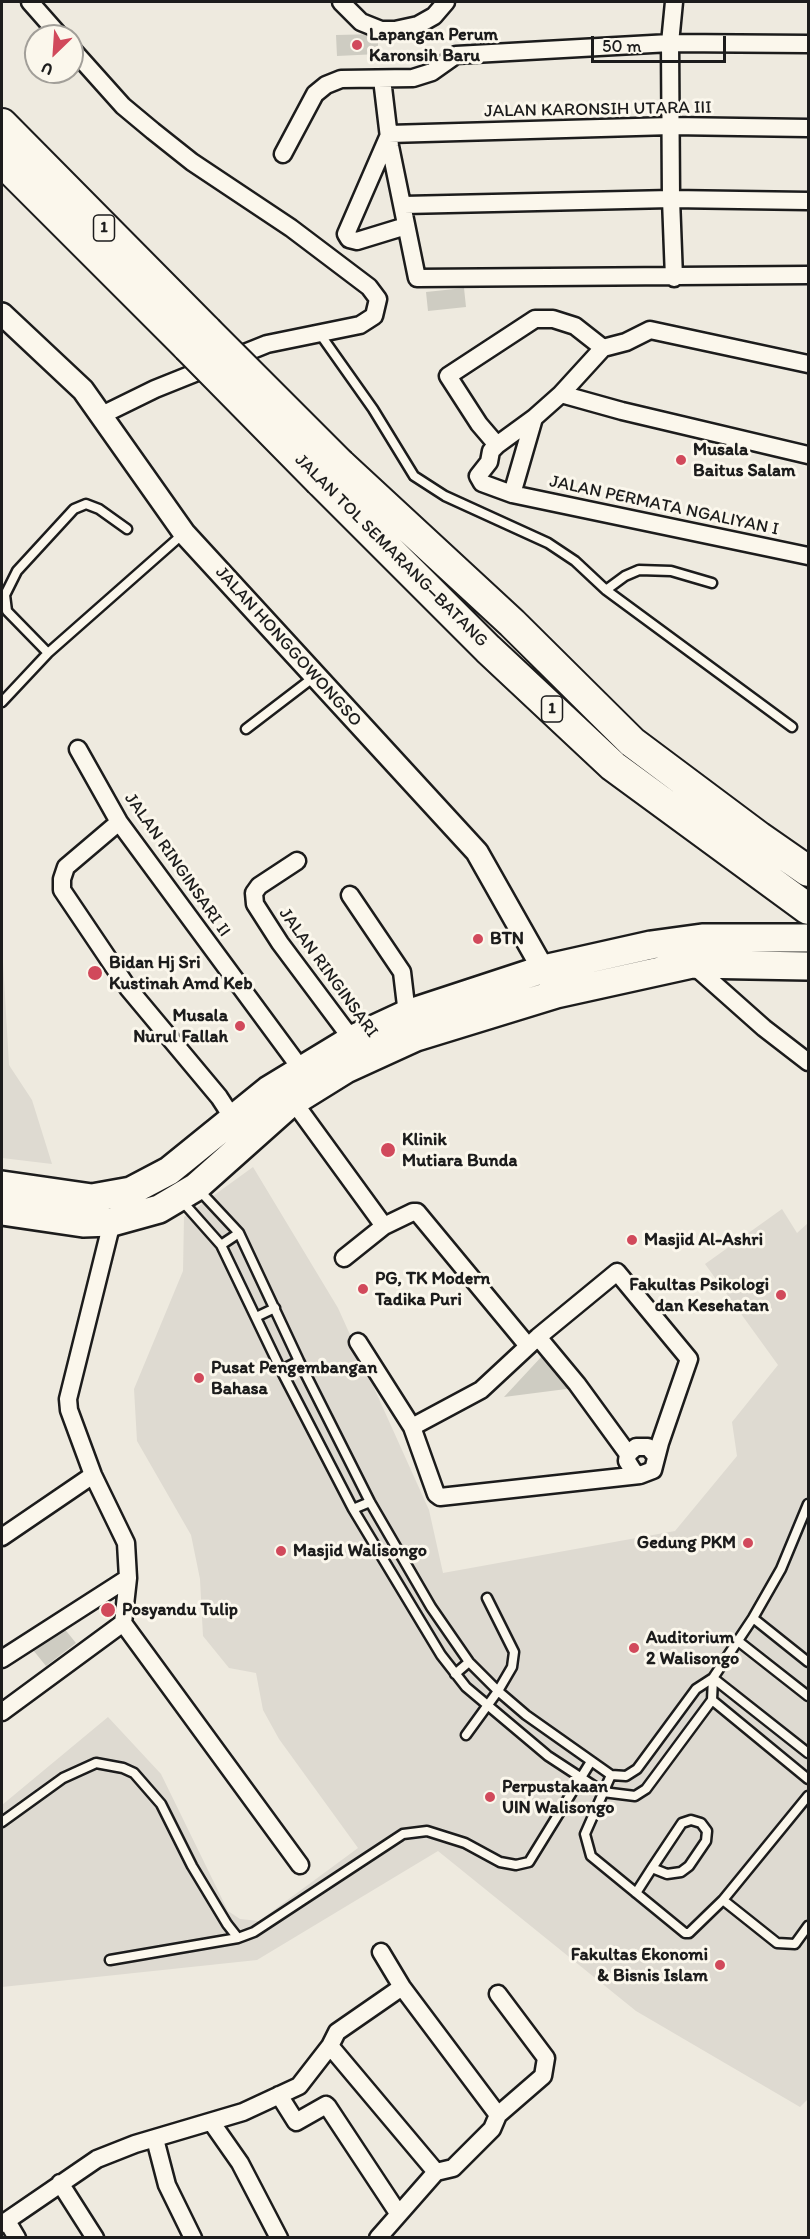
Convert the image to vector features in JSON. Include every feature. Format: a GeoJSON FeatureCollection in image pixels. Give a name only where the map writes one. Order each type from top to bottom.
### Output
{"type":"FeatureCollection","features":[{"type":"Feature","properties":{"kind":"highway","name":"JALAN TOL SEMARANG–BATANG"},"geometry":{"type":"LineString","coordinates":[[2,124],[197,339],[330,473],[480,641],[613,766],[808,909]]}},
{"type":"Feature","properties":{"kind":"highway","name":"JALAN TOL SEMARANG–BATANG"},"geometry":{"type":"LineString","coordinates":[[2,161],[197,339]]}},
{"type":"Feature","properties":{"kind":"highway","name":"JALAN TOL SEMARANG–BATANG"},"geometry":{"type":"LineString","coordinates":[[330,473],[512,623],[632,742],[808,871]]}},
{"type":"Feature","properties":{"kind":"main road"},"geometry":{"type":"LineString","coordinates":[[2,1211],[83,1223],[112,1222],[159,1209],[188,1192],[303,1086],[360,1049],[407,1014],[544,969],[651,945],[692,939],[808,938]]}},
{"type":"Feature","properties":{"kind":"main road"},"geometry":{"type":"LineString","coordinates":[[360,1049],[416,1037],[556,994],[692,964],[808,966]]}},
{"type":"Feature","properties":{"kind":"main road"},"geometry":{"type":"LineString","coordinates":[[2,1185],[92,1198],[131,1191],[169,1170],[269,1090],[303,1086]]}},
{"type":"Feature","properties":{"kind":"main road"},"geometry":{"type":"LineString","coordinates":[[169,1170],[188,1192]]}},
{"type":"Feature","properties":{"kind":"street"},"geometry":{"type":"LineString","coordinates":[[30,2],[49,24]]}},
{"type":"Feature","properties":{"kind":"street"},"geometry":{"type":"LineString","coordinates":[[341,2],[361,22],[381,30],[395,30],[418,25],[434,16],[446,2]]}},
{"type":"Feature","properties":{"kind":"street"},"geometry":{"type":"LineString","coordinates":[[674,2],[670,43],[671,199],[675,278]]}},
{"type":"Feature","properties":{"kind":"street"},"geometry":{"type":"LineString","coordinates":[[283,154],[315,94],[326,85],[341,79],[424,76],[450,57],[461,54],[670,43],[808,44]]}},
{"type":"Feature","properties":{"kind":"street"},"geometry":{"type":"LineString","coordinates":[[84,63],[123,106],[153,131],[192,162],[291,228],[369,287],[378,299],[375,316],[351,328],[267,344],[155,390],[102,415]]}},
{"type":"Feature","properties":{"kind":"street"},"geometry":{"type":"LineString","coordinates":[[382,79],[399,195],[404,205],[417,278],[675,278],[808,275]]}},
{"type":"Feature","properties":{"kind":"street","name":"JALAN KARONSIH UTARA III"},"geometry":{"type":"LineString","coordinates":[[389,134],[671,126],[808,128]]}},
{"type":"Feature","properties":{"kind":"street"},"geometry":{"type":"LineString","coordinates":[[389,134],[345,234],[349,239],[357,241],[406,226]]}},
{"type":"Feature","properties":{"kind":"street"},"geometry":{"type":"LineString","coordinates":[[404,205],[671,199],[808,201]]}},
{"type":"Feature","properties":{"kind":"street","name":"JALAN HONGGOWONGSO"},"geometry":{"type":"LineString","coordinates":[[3,318],[64,370],[102,415],[184,533],[477,852],[556,994]]}},
{"type":"Feature","properties":{"kind":"street"},"geometry":{"type":"LineString","coordinates":[[497,445],[479,424],[448,376],[534,319],[554,319],[575,326],[603,348],[658,330],[808,364]]}},
{"type":"Feature","properties":{"kind":"street","name":"JALAN PERMATA NGALIYAN I"},"geometry":{"type":"LineString","coordinates":[[603,348],[561,394],[491,451],[489,462],[480,472],[478,480],[512,494],[808,556]]}},
{"type":"Feature","properties":{"kind":"street"},"geometry":{"type":"LineString","coordinates":[[561,394],[656,420],[808,455]]}},
{"type":"Feature","properties":{"kind":"street"},"geometry":{"type":"LineString","coordinates":[[512,494],[534,418]]}},
{"type":"Feature","properties":{"kind":"street","name":"JALAN RINGINSARI II"},"geometry":{"type":"LineString","coordinates":[[78,749],[119,822],[303,1086],[384,1226]]}},
{"type":"Feature","properties":{"kind":"street"},"geometry":{"type":"LineString","coordinates":[[119,822],[66,867],[62,879],[62,890],[128,988],[219,1097],[234,1120]]}},
{"type":"Feature","properties":{"kind":"street","name":"JALAN RINGINSARI"},"geometry":{"type":"LineString","coordinates":[[297,861],[256,890],[255,904],[280,944],[360,1049]]}},
{"type":"Feature","properties":{"kind":"street"},"geometry":{"type":"LineString","coordinates":[[350,895],[402,972],[407,1014]]}},
{"type":"Feature","properties":{"kind":"street"},"geometry":{"type":"LineString","coordinates":[[692,964],[808,1062]]}},
{"type":"Feature","properties":{"kind":"street"},"geometry":{"type":"LineString","coordinates":[[344,1258],[384,1226],[413,1212],[421,1214],[485,1298],[577,1384],[628,1455],[629,1467],[640,1475]]}},
{"type":"Feature","properties":{"kind":"street"},"geometry":{"type":"LineString","coordinates":[[112,1222],[70,1383],[68,1399],[69,1410],[93,1475],[126,1543],[128,1578],[123,1623],[300,1865]]}},
{"type":"Feature","properties":{"kind":"street"},"geometry":{"type":"LineString","coordinates":[[412,1427],[481,1390],[615,1272],[620,1272],[689,1359],[656,1456]]}},
{"type":"Feature","properties":{"kind":"street"},"geometry":{"type":"LineString","coordinates":[[358,1342],[412,1427],[436,1494],[440,1497],[640,1475],[653,1470],[657,1463],[653,1451],[642,1446],[636,1447],[628,1455]]}},
{"type":"Feature","properties":{"kind":"street"},"geometry":{"type":"LineString","coordinates":[[2,1537],[93,1475]]}},
{"type":"Feature","properties":{"kind":"street"},"geometry":{"type":"LineString","coordinates":[[2,1659],[128,1578]]}},
{"type":"Feature","properties":{"kind":"street"},"geometry":{"type":"LineString","coordinates":[[2,1712],[123,1623]]}},
{"type":"Feature","properties":{"kind":"street"},"geometry":{"type":"LineString","coordinates":[[381,1952],[402,1987],[498,2115]]}},
{"type":"Feature","properties":{"kind":"street"},"geometry":{"type":"LineString","coordinates":[[17,2238],[4,2222],[97,2159],[154,2139],[212,2123],[299,2086],[330,2046],[337,2032],[402,1987]]}},
{"type":"Feature","properties":{"kind":"street"},"geometry":{"type":"LineString","coordinates":[[378,2238],[436,2172],[453,2168],[492,2129],[498,2115],[541,2079],[546,2058],[498,1994]]}},
{"type":"Feature","properties":{"kind":"street"},"geometry":{"type":"LineString","coordinates":[[330,2046],[436,2172]]}},
{"type":"Feature","properties":{"kind":"street"},"geometry":{"type":"LineString","coordinates":[[279,2095],[296,2122],[328,2106],[398,2213]]}},
{"type":"Feature","properties":{"kind":"street"},"geometry":{"type":"LineString","coordinates":[[212,2123],[240,2163],[279,2238]]}},
{"type":"Feature","properties":{"kind":"street"},"geometry":{"type":"LineString","coordinates":[[154,2139],[168,2185],[193,2238]]}},
{"type":"Feature","properties":{"kind":"street"},"geometry":{"type":"LineString","coordinates":[[60,2183],[96,2238]]}},
{"type":"Feature","properties":{"kind":"lane"},"geometry":{"type":"LineString","coordinates":[[320,334],[373,409],[414,476],[445,496],[548,543],[575,561],[606,590],[792,727]]}},
{"type":"Feature","properties":{"kind":"lane"},"geometry":{"type":"LineString","coordinates":[[48,653],[7,610],[5,595],[17,571],[74,509],[86,504],[99,509],[127,529]]}},
{"type":"Feature","properties":{"kind":"lane"},"geometry":{"type":"LineString","coordinates":[[2,702],[48,653],[184,533]]}},
{"type":"Feature","properties":{"kind":"lane"},"geometry":{"type":"LineString","coordinates":[[606,590],[639,570],[671,571],[712,583]]}},
{"type":"Feature","properties":{"kind":"lane"},"geometry":{"type":"LineString","coordinates":[[246,729],[315,676]]}},
{"type":"Feature","properties":{"kind":"lane"},"geometry":{"type":"LineString","coordinates":[[188,1192],[239,1233],[299,1361],[370,1502],[431,1608],[469,1662],[526,1715],[590,1763],[611,1775],[626,1776],[637,1769],[696,1689],[713,1678],[753,1618],[781,1569],[808,1504]]}},
{"type":"Feature","properties":{"kind":"lane"},"geometry":{"type":"LineString","coordinates":[[188,1192],[221,1245],[281,1370],[353,1509],[411,1607],[455,1674],[487,1704],[548,1756],[603,1792],[635,1796],[646,1789],[712,1700],[713,1678]]}},
{"type":"Feature","properties":{"kind":"lane"},"geometry":{"type":"LineString","coordinates":[[221,1245],[239,1233]]}},
{"type":"Feature","properties":{"kind":"lane"},"geometry":{"type":"LineString","coordinates":[[256,1317],[274,1308]]}},
{"type":"Feature","properties":{"kind":"lane"},"geometry":{"type":"LineString","coordinates":[[281,1370],[299,1361]]}},
{"type":"Feature","properties":{"kind":"lane"},"geometry":{"type":"LineString","coordinates":[[353,1509],[370,1502]]}},
{"type":"Feature","properties":{"kind":"lane"},"geometry":{"type":"LineString","coordinates":[[466,1735],[498,1691],[512,1667],[514,1652],[487,1598]]}},
{"type":"Feature","properties":{"kind":"lane"},"geometry":{"type":"LineString","coordinates":[[753,1618],[808,1662]]}},
{"type":"Feature","properties":{"kind":"lane"},"geometry":{"type":"LineString","coordinates":[[738,1641],[808,1696]]}},
{"type":"Feature","properties":{"kind":"lane"},"geometry":{"type":"LineString","coordinates":[[455,1674],[469,1662]]}},
{"type":"Feature","properties":{"kind":"lane"},"geometry":{"type":"LineString","coordinates":[[713,1678],[808,1753]]}},
{"type":"Feature","properties":{"kind":"lane"},"geometry":{"type":"LineString","coordinates":[[712,1700],[808,1779]]}},
{"type":"Feature","properties":{"kind":"lane"},"geometry":{"type":"LineString","coordinates":[[2,1822],[63,1778],[96,1763],[123,1768],[134,1773],[161,1804],[192,1866],[238,1938]]}},
{"type":"Feature","properties":{"kind":"lane"},"geometry":{"type":"LineString","coordinates":[[110,1960],[238,1938],[254,1932],[404,1834],[427,1831],[465,1843],[500,1862],[516,1865],[528,1862],[579,1777],[590,1763]]}},
{"type":"Feature","properties":{"kind":"lane"},"geometry":{"type":"LineString","coordinates":[[611,1775],[585,1834],[586,1846],[591,1856],[686,1933],[723,1900],[808,1796]]}},
{"type":"Feature","properties":{"kind":"lane"},"geometry":{"type":"LineString","coordinates":[[636,1893],[682,1823],[691,1820],[701,1823],[707,1831],[706,1841],[689,1866],[681,1872],[667,1874],[652,1869]]}},
{"type":"Feature","properties":{"kind":"lane"},"geometry":{"type":"LineString","coordinates":[[723,1900],[777,1943],[795,1944],[808,1926]]}},
{"type":"Feature","properties":{"kind":"shaded area","name":"Lapangan Perum Karonsih Baru"},"geometry":{"type":"Polygon","coordinates":[[[378,34],[378,54],[337,56],[336,35],[378,34]]]}},
{"type":"Feature","properties":{"kind":"shaded area"},"geometry":{"type":"Polygon","coordinates":[[[464,288],[466,307],[428,311],[426,292],[464,288]]]}},
{"type":"Feature","properties":{"kind":"shaded area"},"geometry":{"type":"Polygon","coordinates":[[[2,945],[9,1065],[32,1100],[52,1164],[2,1158],[2,945]]]}},
{"type":"Feature","properties":{"kind":"shaded area"},"geometry":{"type":"Polygon","coordinates":[[[253,1167],[338,1308],[429,1510],[443,1573],[675,1531],[737,1456],[732,1422],[778,1365],[705,1264],[782,1209],[797,1233],[808,1223],[808,2099],[800,2107],[636,2011],[438,1851],[257,1960],[2,1987],[2,1805],[108,1717],[161,1774],[228,1911],[240,1919],[259,1921],[358,1848],[279,1739],[263,1710],[256,1673],[229,1668],[203,1636],[200,1579],[191,1535],[137,1441],[134,1389],[183,1271],[184,1217],[253,1167]]]}},
{"type":"Feature","properties":{"kind":"shaded area"},"geometry":{"type":"Polygon","coordinates":[[[543,1355],[574,1388],[504,1397],[543,1355]]]}},
{"type":"Feature","properties":{"kind":"shaded area"},"geometry":{"type":"Polygon","coordinates":[[[63,1627],[76,1643],[46,1666],[33,1650],[63,1627]]]}},
{"type":"Feature","properties":{"kind":"place","name":"Lapangan Perum Karonsih Baru"},"geometry":{"type":"Point","coordinates":[357,45]}},
{"type":"Feature","properties":{"kind":"place","name":"Musala Baitus Salam"},"geometry":{"type":"Point","coordinates":[681,460]}},
{"type":"Feature","properties":{"kind":"place","name":"BTN"},"geometry":{"type":"Point","coordinates":[478,939]}},
{"type":"Feature","properties":{"kind":"place","name":"Bidan Hj Sri Kustinah Amd Keb"},"geometry":{"type":"Point","coordinates":[95,973]}},
{"type":"Feature","properties":{"kind":"place","name":"Musala Nurul Fallah"},"geometry":{"type":"Point","coordinates":[240,1026]}},
{"type":"Feature","properties":{"kind":"place","name":"Klinik Mutiara Bunda"},"geometry":{"type":"Point","coordinates":[388,1150]}},
{"type":"Feature","properties":{"kind":"place","name":"Masjid Al-Ashri"},"geometry":{"type":"Point","coordinates":[632,1240]}},
{"type":"Feature","properties":{"kind":"place","name":"PG, TK Modern Tadika Puri"},"geometry":{"type":"Point","coordinates":[363,1289]}},
{"type":"Feature","properties":{"kind":"place","name":"Fakultas Psikologi dan Kesehatan"},"geometry":{"type":"Point","coordinates":[781,1295]}},
{"type":"Feature","properties":{"kind":"place","name":"Pusat Pengembangan Bahasa"},"geometry":{"type":"Point","coordinates":[199,1378]}},
{"type":"Feature","properties":{"kind":"place","name":"Gedung PKM"},"geometry":{"type":"Point","coordinates":[748,1543]}},
{"type":"Feature","properties":{"kind":"place","name":"Masjid Walisongo"},"geometry":{"type":"Point","coordinates":[281,1551]}},
{"type":"Feature","properties":{"kind":"place","name":"Posyandu Tulip"},"geometry":{"type":"Point","coordinates":[108,1610]}},
{"type":"Feature","properties":{"kind":"place","name":"Auditorium 2 Walisongo"},"geometry":{"type":"Point","coordinates":[634,1648]}},
{"type":"Feature","properties":{"kind":"place","name":"Perpustakaan UIN Walisongo"},"geometry":{"type":"Point","coordinates":[490,1797]}},
{"type":"Feature","properties":{"kind":"place","name":"Fakultas Ekonomi & Bisnis Islam"},"geometry":{"type":"Point","coordinates":[720,1965]}}]}
